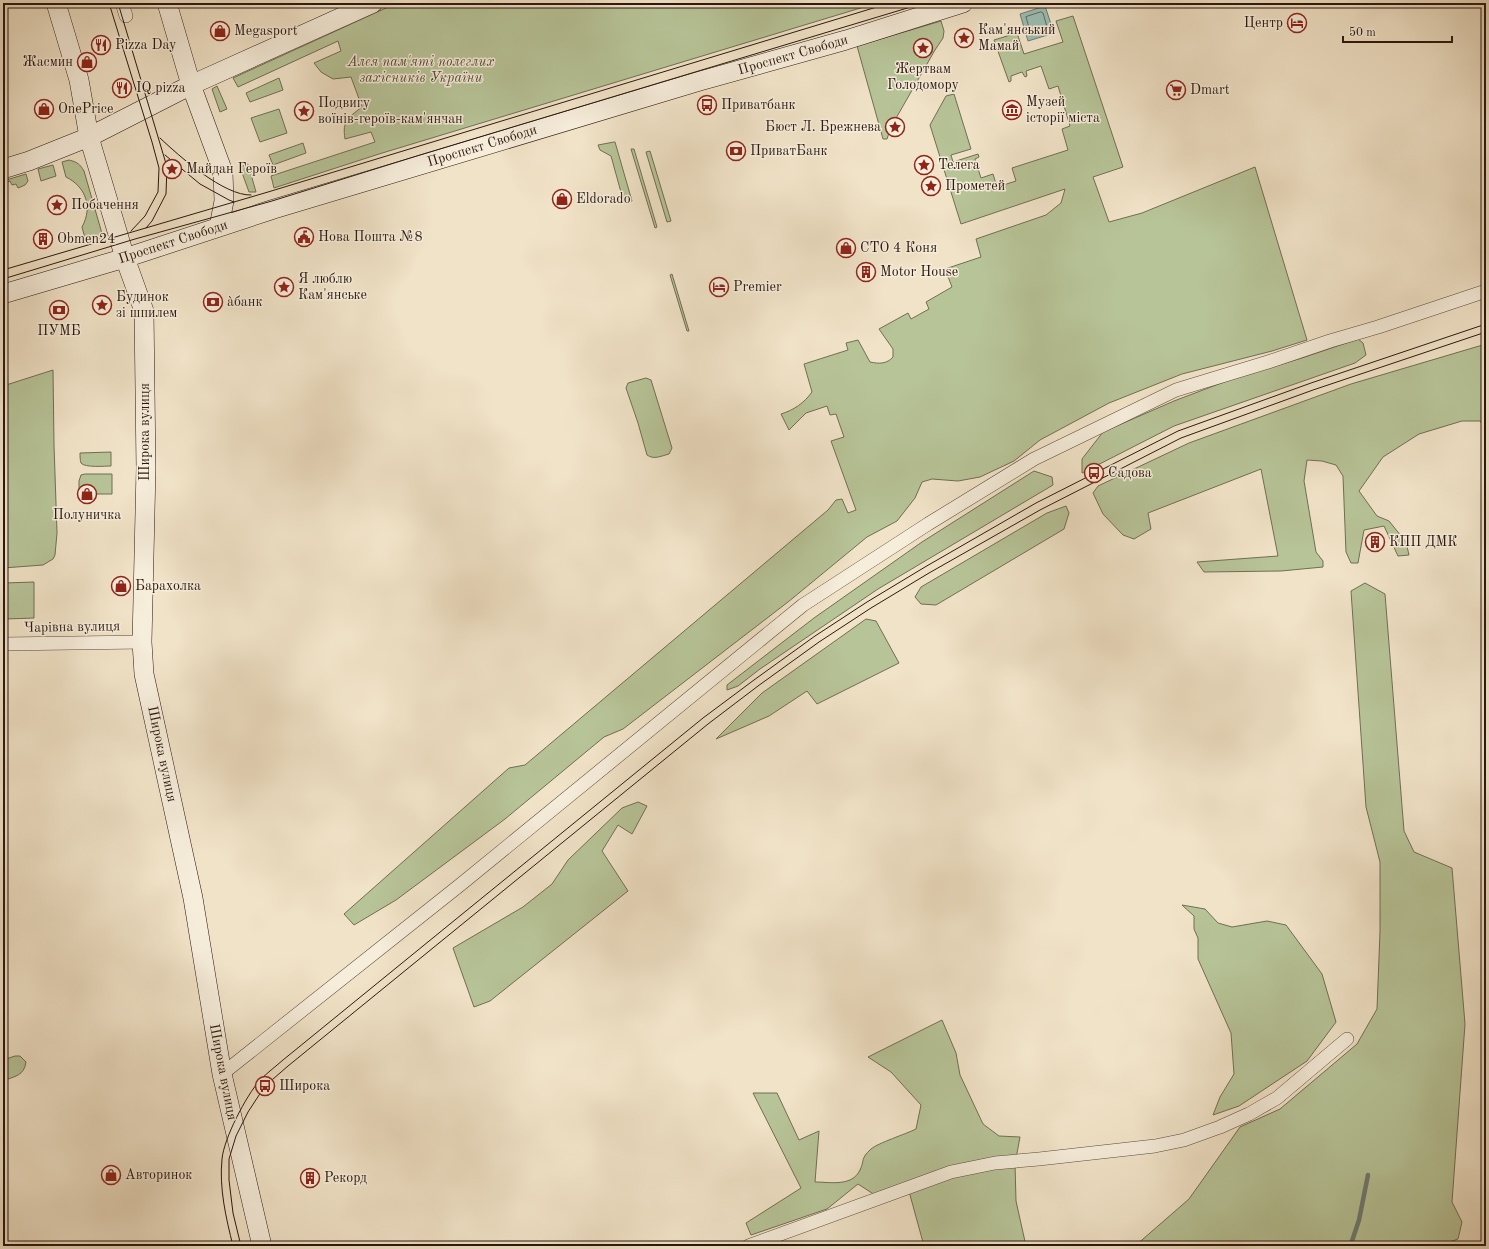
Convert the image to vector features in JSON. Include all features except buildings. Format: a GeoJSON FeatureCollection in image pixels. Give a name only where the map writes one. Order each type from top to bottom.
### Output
{"type":"FeatureCollection","features":[{"type":"Feature","properties":{"kind":"main road","name":"Широка вулиця"},"geometry":{"type":"LineString","coordinates":[[56,3],[79,80],[88,137],[125,258],[144,311],[146,469],[142,642],[144,674],[193,898],[222,1074],[262,1246]]}},
{"type":"Feature","properties":{"kind":"main road"},"geometry":{"type":"LineString","coordinates":[[168,3],[191,85],[223,172],[224,201],[219,227]]}},
{"type":"Feature","properties":{"kind":"main road"},"geometry":{"type":"LineString","coordinates":[[3,169],[29,161],[88,137],[191,85],[373,3]]}},
{"type":"Feature","properties":{"kind":"main road","name":"Проспект Свободи"},"geometry":{"type":"LineString","coordinates":[[3,294],[125,258],[274,209],[700,81],[846,40],[963,3]]}},
{"type":"Feature","properties":{"kind":"street"},"geometry":{"type":"LineString","coordinates":[[122,3],[126,16]]}},
{"type":"Feature","properties":{"kind":"street"},"geometry":{"type":"LineString","coordinates":[[222,1074],[466,880],[803,605],[928,524],[1034,459],[1176,390],[1378,327],[1486,291]]}},
{"type":"Feature","properties":{"kind":"street","name":"Чарівна вулиця"},"geometry":{"type":"LineString","coordinates":[[3,644],[142,642]]}},
{"type":"Feature","properties":{"kind":"street"},"geometry":{"type":"LineString","coordinates":[[748,1246],[951,1172],[995,1163],[1155,1146],[1184,1140],[1227,1124],[1249,1114],[1277,1098],[1347,1039]]}},
{"type":"Feature","properties":{"kind":"green space","name":"Алея пам'яті полеглих захісників України"},"geometry":{"type":"Polygon","coordinates":[[[397,3],[877,3],[379,154],[274,188],[271,176],[375,142],[371,132],[345,139],[345,123],[362,107],[351,77],[333,79],[321,72],[314,63],[341,51],[338,41],[238,87],[233,78],[397,3]]]}},
{"type":"Feature","properties":{"kind":"green space"},"geometry":{"type":"Polygon","coordinates":[[[1073,16],[1123,167],[1093,177],[1109,222],[1142,213],[1255,167],[1307,340],[1272,351],[1182,374],[1109,403],[1040,440],[1014,461],[980,477],[958,481],[932,479],[922,482],[915,498],[897,521],[867,537],[788,602],[623,729],[604,737],[505,819],[396,900],[354,925],[344,914],[509,768],[525,765],[828,510],[836,500],[842,499],[848,513],[856,510],[831,441],[844,437],[836,414],[830,415],[827,406],[806,413],[789,430],[781,414],[798,406],[806,400],[812,392],[804,364],[848,350],[846,343],[858,340],[870,362],[880,363],[888,361],[893,357],[893,349],[879,329],[908,313],[911,319],[929,309],[926,302],[952,287],[945,269],[981,257],[976,239],[1046,215],[1061,203],[1065,189],[961,224],[930,125],[946,96],[954,94],[971,149],[951,155],[953,162],[978,154],[979,157],[975,159],[981,178],[993,174],[997,187],[1016,181],[1012,168],[1068,150],[1062,129],[1070,126],[1058,86],[1049,89],[1041,66],[1026,71],[1027,76],[1025,77],[1022,72],[1011,76],[1011,81],[1009,82],[994,40],[1017,33],[1024,54],[1063,42],[1056,21],[1073,16]]]}},
{"type":"Feature","properties":{"kind":"green space"},"geometry":{"type":"Polygon","coordinates":[[[941,21],[944,31],[943,38],[891,127],[887,139],[883,139],[857,46],[941,21]]]}},
{"type":"Feature","properties":{"kind":"green space"},"geometry":{"type":"Polygon","coordinates":[[[279,78],[283,90],[250,102],[246,93],[279,78]]]}},
{"type":"Feature","properties":{"kind":"green space"},"geometry":{"type":"Polygon","coordinates":[[[217,86],[227,109],[220,112],[212,89],[217,86]]]}},
{"type":"Feature","properties":{"kind":"green space"},"geometry":{"type":"Polygon","coordinates":[[[279,109],[287,133],[260,142],[251,118],[279,109]]]}},
{"type":"Feature","properties":{"kind":"green space"},"geometry":{"type":"Polygon","coordinates":[[[615,142],[632,201],[624,203],[611,156],[600,150],[598,145],[615,142]]]}},
{"type":"Feature","properties":{"kind":"green space"},"geometry":{"type":"Polygon","coordinates":[[[303,143],[306,153],[273,165],[269,155],[303,143]]]}},
{"type":"Feature","properties":{"kind":"green space"},"geometry":{"type":"Polygon","coordinates":[[[631,149],[634,149],[657,227],[655,228],[631,149]]]}},
{"type":"Feature","properties":{"kind":"green space"},"geometry":{"type":"Polygon","coordinates":[[[650,151],[671,221],[667,222],[646,152],[650,151]]]}},
{"type":"Feature","properties":{"kind":"green space"},"geometry":{"type":"Polygon","coordinates":[[[69,160],[78,164],[84,171],[103,237],[86,242],[82,227],[87,212],[86,198],[78,186],[66,177],[62,162],[69,160]]]}},
{"type":"Feature","properties":{"kind":"green space"},"geometry":{"type":"Polygon","coordinates":[[[248,164],[256,192],[249,192],[240,167],[248,164]]]}},
{"type":"Feature","properties":{"kind":"green space"},"geometry":{"type":"Polygon","coordinates":[[[53,165],[56,176],[41,181],[38,169],[53,165]]]}},
{"type":"Feature","properties":{"kind":"green space"},"geometry":{"type":"Polygon","coordinates":[[[26,174],[28,181],[25,185],[18,188],[16,184],[12,185],[10,181],[3,184],[3,181],[26,174]]]}},
{"type":"Feature","properties":{"kind":"green space"},"geometry":{"type":"Polygon","coordinates":[[[672,274],[689,331],[687,331],[670,275],[672,274]]]}},
{"type":"Feature","properties":{"kind":"green space"},"geometry":{"type":"Polygon","coordinates":[[[1358,339],[1363,343],[1366,355],[1355,363],[1174,426],[1082,473],[1082,459],[1103,432],[1174,401],[1232,379],[1358,339]]]}},
{"type":"Feature","properties":{"kind":"green space"},"geometry":{"type":"Polygon","coordinates":[[[1486,344],[1486,428],[1480,421],[1462,421],[1419,434],[1383,457],[1359,491],[1377,516],[1389,521],[1406,542],[1409,555],[1398,556],[1384,526],[1364,530],[1358,563],[1351,563],[1346,552],[1343,476],[1336,465],[1322,461],[1307,460],[1304,481],[1316,552],[1323,561],[1323,567],[1281,571],[1204,572],[1197,562],[1278,556],[1261,469],[1148,513],[1151,529],[1134,539],[1123,535],[1103,514],[1093,493],[1098,486],[1189,443],[1351,384],[1486,344]]]}},
{"type":"Feature","properties":{"kind":"green space"},"geometry":{"type":"Polygon","coordinates":[[[53,370],[57,533],[55,555],[53,559],[43,565],[3,568],[3,386],[53,370]]]}},
{"type":"Feature","properties":{"kind":"green space"},"geometry":{"type":"Polygon","coordinates":[[[646,378],[651,380],[672,448],[669,454],[658,457],[647,455],[626,388],[628,383],[646,378]]]}},
{"type":"Feature","properties":{"kind":"green space"},"geometry":{"type":"Polygon","coordinates":[[[111,452],[111,466],[87,466],[81,463],[80,453],[111,452]]]}},
{"type":"Feature","properties":{"kind":"green space"},"geometry":{"type":"Polygon","coordinates":[[[1034,471],[1052,477],[1053,485],[878,589],[760,669],[738,686],[727,690],[727,685],[814,618],[922,542],[1034,471]]]}},
{"type":"Feature","properties":{"kind":"green space"},"geometry":{"type":"Polygon","coordinates":[[[112,474],[112,494],[79,494],[79,481],[81,475],[112,474]]]}},
{"type":"Feature","properties":{"kind":"green space"},"geometry":{"type":"Polygon","coordinates":[[[1066,506],[1069,513],[1064,529],[936,605],[921,604],[915,597],[921,587],[1047,513],[1066,506]]]}},
{"type":"Feature","properties":{"kind":"green space"},"geometry":{"type":"Polygon","coordinates":[[[34,582],[34,618],[5,619],[4,583],[34,582]]]}},
{"type":"Feature","properties":{"kind":"green space"},"geometry":{"type":"Polygon","coordinates":[[[1365,583],[1385,594],[1404,831],[1414,852],[1452,868],[1465,1024],[1452,1202],[1462,1222],[1458,1239],[1438,1246],[1135,1246],[1189,1199],[1240,1127],[1280,1109],[1357,1044],[1377,1009],[1380,932],[1380,862],[1366,807],[1351,591],[1365,583]]]}},
{"type":"Feature","properties":{"kind":"green space"},"geometry":{"type":"Polygon","coordinates":[[[866,619],[876,621],[899,663],[817,704],[807,691],[769,716],[716,739],[762,693],[866,619]]]}},
{"type":"Feature","properties":{"kind":"green space"},"geometry":{"type":"Polygon","coordinates":[[[638,802],[647,806],[632,834],[618,825],[602,851],[628,891],[490,1001],[474,1007],[453,948],[523,907],[552,884],[568,860],[622,808],[638,802]]]}},
{"type":"Feature","properties":{"kind":"green space"},"geometry":{"type":"Polygon","coordinates":[[[1182,905],[1205,909],[1218,923],[1232,927],[1267,921],[1286,925],[1322,974],[1336,1022],[1307,1061],[1239,1106],[1213,1115],[1220,1097],[1234,1074],[1231,1033],[1198,959],[1198,938],[1194,929],[1194,916],[1182,905]]]}},
{"type":"Feature","properties":{"kind":"green space"},"geometry":{"type":"Polygon","coordinates":[[[942,1020],[956,1053],[960,1075],[983,1124],[999,1136],[1020,1137],[1015,1164],[1016,1201],[1026,1246],[924,1246],[907,1184],[875,1195],[858,1184],[827,1209],[751,1235],[746,1223],[801,1188],[753,1093],[777,1093],[799,1140],[819,1131],[815,1182],[834,1183],[852,1179],[860,1170],[864,1157],[871,1149],[916,1129],[921,1105],[891,1072],[868,1057],[942,1020]]]}},
{"type":"Feature","properties":{"kind":"green space"},"geometry":{"type":"Polygon","coordinates":[[[20,1056],[26,1062],[25,1067],[18,1075],[3,1081],[3,1060],[20,1056]]]}},
{"type":"Feature","properties":{"kind":"water"},"geometry":{"type":"Polygon","coordinates":[[[1045,6],[1054,33],[1028,41],[1020,14],[1045,6]]]}},
{"type":"Feature","properties":{"kind":"waterway"},"geometry":{"type":"LineString","coordinates":[[1351,1244],[1359,1220],[1368,1175]]}},
{"type":"Feature","properties":{"kind":"tram line"},"geometry":{"type":"LineString","coordinates":[[109,3],[159,168],[158,192],[145,216],[131,231]]}},
{"type":"Feature","properties":{"kind":"tram line"},"geometry":{"type":"LineString","coordinates":[[118,3],[167,167],[166,194],[152,221],[146,228]]}},
{"type":"Feature","properties":{"kind":"tram line"},"geometry":{"type":"LineString","coordinates":[[3,270],[268,192],[890,3]]}},
{"type":"Feature","properties":{"kind":"tram line"},"geometry":{"type":"LineString","coordinates":[[3,279],[135,239],[272,201],[924,3]]}},
{"type":"Feature","properties":{"kind":"tram line"},"geometry":{"type":"LineString","coordinates":[[160,138],[202,174],[228,189],[240,194],[251,195]]}},
{"type":"Feature","properties":{"kind":"tram line"},"geometry":{"type":"LineString","coordinates":[[165,155],[200,184],[234,202]]}},
{"type":"Feature","properties":{"kind":"tram line"},"geometry":{"type":"LineString","coordinates":[[233,1246],[222,1192],[222,1159],[227,1140],[236,1118],[248,1096],[260,1080],[703,718],[754,680],[815,636],[925,567],[1036,503],[1178,431],[1311,383],[1486,324]]}},
{"type":"Feature","properties":{"kind":"tram line"},"geometry":{"type":"LineString","coordinates":[[241,1246],[233,1213],[229,1180],[229,1159],[236,1136],[248,1112],[265,1086],[708,724],[758,686],[819,642],[929,573],[1040,510],[1181,438],[1313,390],[1486,332]]}},
{"type":"Feature","properties":{"kind":"place","name":"Центр"},"geometry":{"type":"Point","coordinates":[1297,23]}},
{"type":"Feature","properties":{"kind":"place","name":"Megasport"},"geometry":{"type":"Point","coordinates":[220,31]}},
{"type":"Feature","properties":{"kind":"place","name":"Кам'янський Мамай"},"geometry":{"type":"Point","coordinates":[964,38]}},
{"type":"Feature","properties":{"kind":"place","name":"Pizza Day"},"geometry":{"type":"Point","coordinates":[101,45]}},
{"type":"Feature","properties":{"kind":"place","name":"Жертвам Голодомору"},"geometry":{"type":"Point","coordinates":[923,48]}},
{"type":"Feature","properties":{"kind":"place","name":"Жасмин"},"geometry":{"type":"Point","coordinates":[87,62]}},
{"type":"Feature","properties":{"kind":"place","name":"IQ pizza"},"geometry":{"type":"Point","coordinates":[122,88]}},
{"type":"Feature","properties":{"kind":"place","name":"Dmart"},"geometry":{"type":"Point","coordinates":[1176,90]}},
{"type":"Feature","properties":{"kind":"place","name":"Приватбанк"},"geometry":{"type":"Point","coordinates":[707,105]}},
{"type":"Feature","properties":{"kind":"place","name":"OnePrice"},"geometry":{"type":"Point","coordinates":[44,109]}},
{"type":"Feature","properties":{"kind":"place","name":"Музей історії міста"},"geometry":{"type":"Point","coordinates":[1012,110]}},
{"type":"Feature","properties":{"kind":"place","name":"Подвигу воїнів-героїв-кам'янчан"},"geometry":{"type":"Point","coordinates":[304,111]}},
{"type":"Feature","properties":{"kind":"place","name":"Бюст Л. Брежнева"},"geometry":{"type":"Point","coordinates":[895,127]}},
{"type":"Feature","properties":{"kind":"place","name":"ПриватБанк"},"geometry":{"type":"Point","coordinates":[736,151]}},
{"type":"Feature","properties":{"kind":"place","name":"Телега"},"geometry":{"type":"Point","coordinates":[924,165]}},
{"type":"Feature","properties":{"kind":"place","name":"Майдан Героїв"},"geometry":{"type":"Point","coordinates":[172,169]}},
{"type":"Feature","properties":{"kind":"place","name":"Прометей"},"geometry":{"type":"Point","coordinates":[931,186]}},
{"type":"Feature","properties":{"kind":"place","name":"Eldorado"},"geometry":{"type":"Point","coordinates":[562,199]}},
{"type":"Feature","properties":{"kind":"place","name":"Побачення"},"geometry":{"type":"Point","coordinates":[57,205]}},
{"type":"Feature","properties":{"kind":"place","name":"Нова Пошта №8"},"geometry":{"type":"Point","coordinates":[304,237]}},
{"type":"Feature","properties":{"kind":"place","name":"Obmen24"},"geometry":{"type":"Point","coordinates":[43,239]}},
{"type":"Feature","properties":{"kind":"place","name":"СТО 4 Коня"},"geometry":{"type":"Point","coordinates":[846,248]}},
{"type":"Feature","properties":{"kind":"place","name":"Motor House"},"geometry":{"type":"Point","coordinates":[866,272]}},
{"type":"Feature","properties":{"kind":"place","name":"Я люблю Кам'янське"},"geometry":{"type":"Point","coordinates":[284,287]}},
{"type":"Feature","properties":{"kind":"place","name":"Premier"},"geometry":{"type":"Point","coordinates":[719,287]}},
{"type":"Feature","properties":{"kind":"place","name":"а̀банк"},"geometry":{"type":"Point","coordinates":[213,302]}},
{"type":"Feature","properties":{"kind":"place","name":"Будинок зі шпилем"},"geometry":{"type":"Point","coordinates":[102,305]}},
{"type":"Feature","properties":{"kind":"place","name":"ПУМБ"},"geometry":{"type":"Point","coordinates":[59,310]}},
{"type":"Feature","properties":{"kind":"place","name":"Садова"},"geometry":{"type":"Point","coordinates":[1094,473]}},
{"type":"Feature","properties":{"kind":"place","name":"Полуничка"},"geometry":{"type":"Point","coordinates":[87,494]}},
{"type":"Feature","properties":{"kind":"place","name":"КПП ДМК"},"geometry":{"type":"Point","coordinates":[1375,542]}},
{"type":"Feature","properties":{"kind":"place","name":"Барахолка"},"geometry":{"type":"Point","coordinates":[121,586]}},
{"type":"Feature","properties":{"kind":"place","name":"Широка"},"geometry":{"type":"Point","coordinates":[265,1086]}},
{"type":"Feature","properties":{"kind":"place","name":"Авторинок"},"geometry":{"type":"Point","coordinates":[111,1175]}},
{"type":"Feature","properties":{"kind":"place","name":"Рекорд"},"geometry":{"type":"Point","coordinates":[310,1178]}}]}
